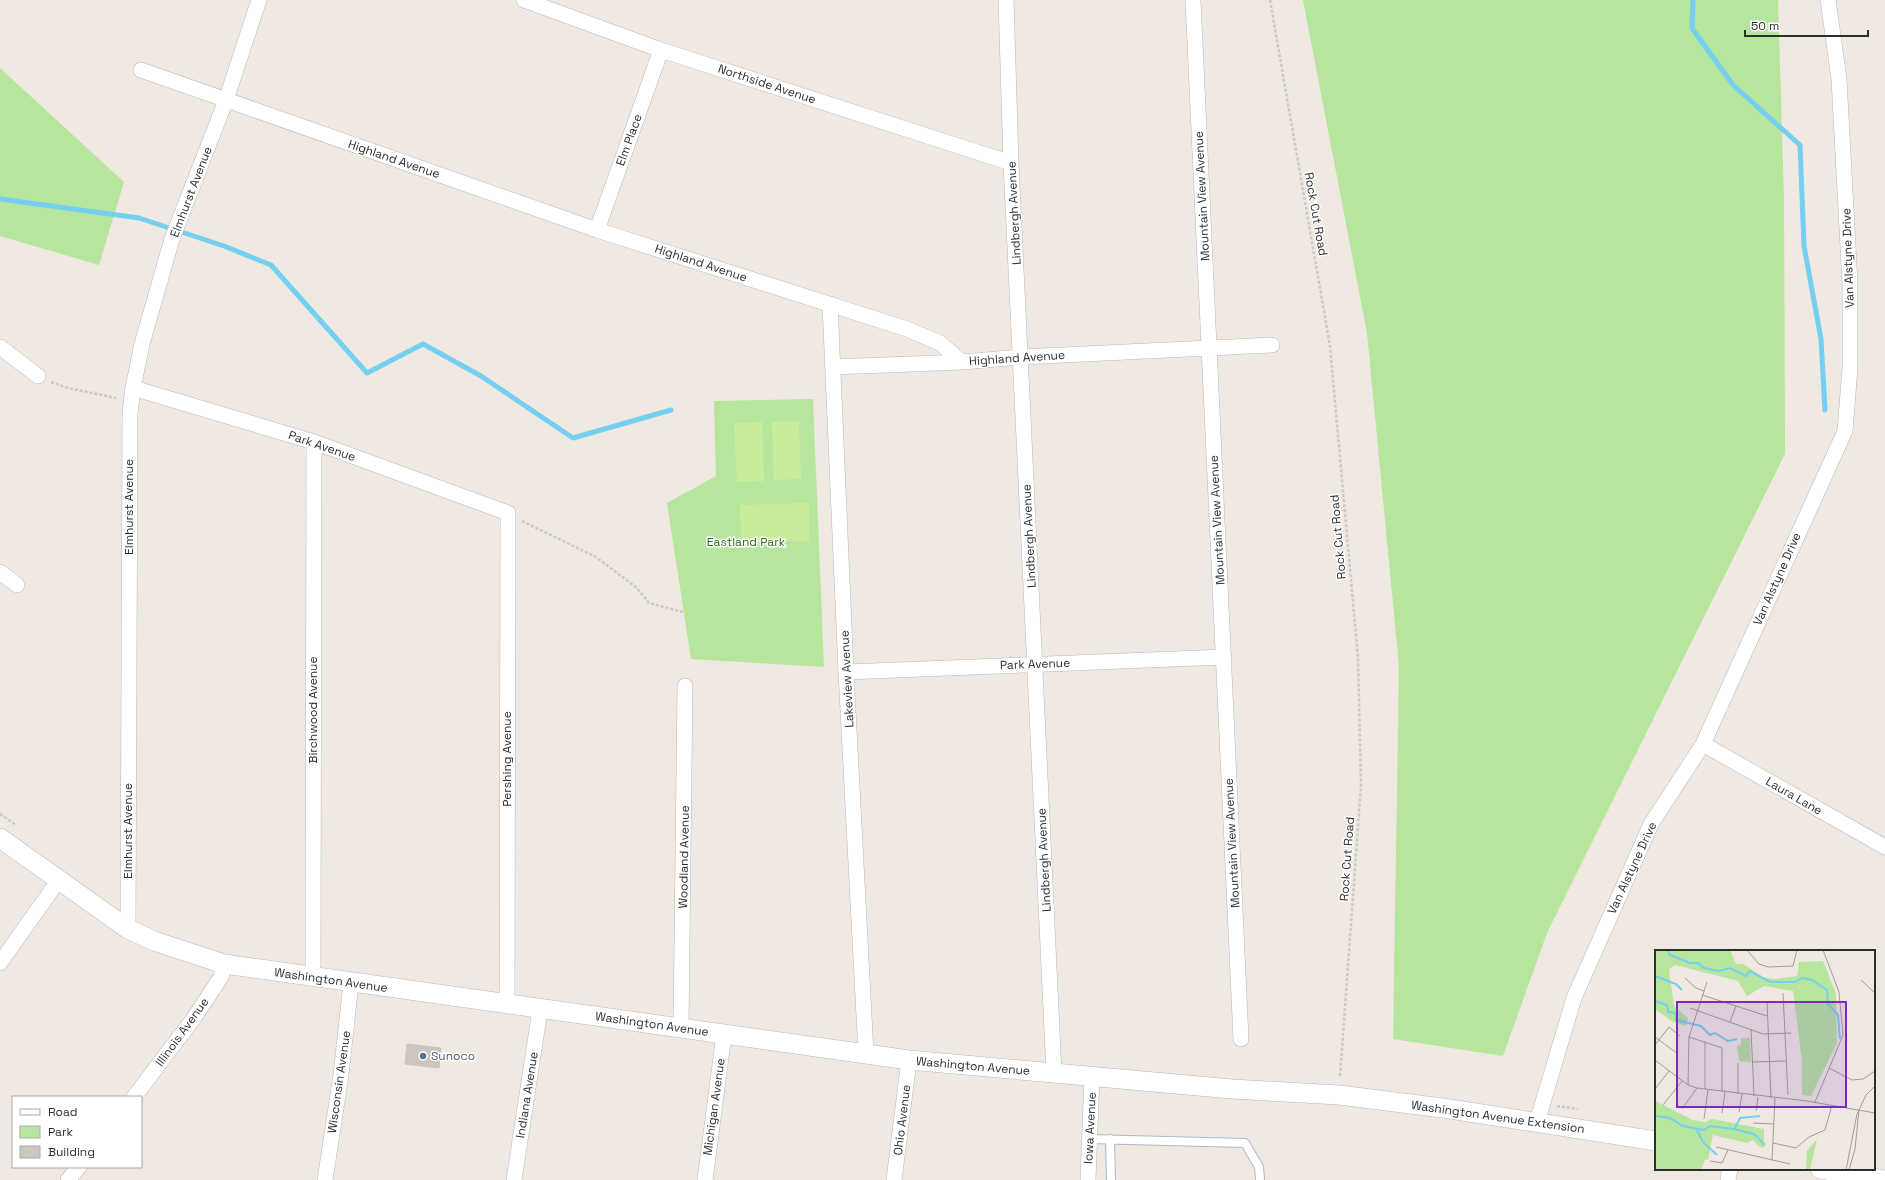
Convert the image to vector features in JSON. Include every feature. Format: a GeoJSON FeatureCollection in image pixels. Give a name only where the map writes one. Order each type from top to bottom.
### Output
{"type":"FeatureCollection","features":[{"type":"Feature","properties":{"kind":"street","name":"Elmhurst Avenue"},"geometry":{"type":"LineString","coordinates":[[128,929],[130,421],[132,394],[142,344],[172,239],[226,100],[259,0]]}},
{"type":"Feature","properties":{"kind":"street","name":"Northside Avenue"},"geometry":{"type":"LineString","coordinates":[[524,0],[661,50],[1011,163]]}},
{"type":"Feature","properties":{"kind":"street","name":"Lindbergh Avenue"},"geometry":{"type":"LineString","coordinates":[[1006,0],[1011,163],[1054,1073]]}},
{"type":"Feature","properties":{"kind":"street","name":"Mountain View Avenue"},"geometry":{"type":"LineString","coordinates":[[1194,0],[1241,1039]]}},
{"type":"Feature","properties":{"kind":"street","name":"Van Alstyne Drive"},"geometry":{"type":"LineString","coordinates":[[1537,1122],[1574,998],[1651,824],[1703,744],[1845,430],[1850,368],[1850,284],[1839,79],[1828,0]]}},
{"type":"Feature","properties":{"kind":"street","name":"Elm Place"},"geometry":{"type":"LineString","coordinates":[[597,230],[661,50]]}},
{"type":"Feature","properties":{"kind":"street","name":"Highland Avenue"},"geometry":{"type":"LineString","coordinates":[[141,70],[597,230],[907,329],[940,343],[962,362],[1021,357],[1272,345]]}},
{"type":"Feature","properties":{"kind":"street","name":"Lakeview Avenue"},"geometry":{"type":"LineString","coordinates":[[830,304],[846,672],[866,1054]]}},
{"type":"Feature","properties":{"kind":"street"},"geometry":{"type":"LineString","coordinates":[[0,347],[38,376]]}},
{"type":"Feature","properties":{"kind":"street"},"geometry":{"type":"LineString","coordinates":[[833,368],[962,362]]}},
{"type":"Feature","properties":{"kind":"street","name":"Park Avenue"},"geometry":{"type":"LineString","coordinates":[[132,394],[314,442],[508,513]]}},
{"type":"Feature","properties":{"kind":"street","name":"Birchwood Avenue"},"geometry":{"type":"LineString","coordinates":[[313,978],[314,442]]}},
{"type":"Feature","properties":{"kind":"street","name":"Pershing Avenue"},"geometry":{"type":"LineString","coordinates":[[507,1004],[508,513]]}},
{"type":"Feature","properties":{"kind":"street"},"geometry":{"type":"LineString","coordinates":[[0,572],[17,585]]}},
{"type":"Feature","properties":{"kind":"street","name":"Park Avenue"},"geometry":{"type":"LineString","coordinates":[[846,672],[1224,657]]}},
{"type":"Feature","properties":{"kind":"street","name":"Woodland Avenue"},"geometry":{"type":"LineString","coordinates":[[681,1028],[686,686]]}},
{"type":"Feature","properties":{"kind":"street","name":"Laura Lane"},"geometry":{"type":"LineString","coordinates":[[1703,744],[1885,848]]}},
{"type":"Feature","properties":{"kind":"street","name":"Washington Avenue"},"geometry":{"type":"LineString","coordinates":[[0,838],[58,881],[128,929],[154,941],[224,964],[540,1010],[909,1060],[1232,1089],[1340,1086]]}},
{"type":"Feature","properties":{"kind":"street"},"geometry":{"type":"LineString","coordinates":[[0,964],[58,881]]}},
{"type":"Feature","properties":{"kind":"street","name":"Illinois Avenue"},"geometry":{"type":"LineString","coordinates":[[135,1096],[194,1018],[221,977],[224,964]]}},
{"type":"Feature","properties":{"kind":"street","name":"Wisconsin Avenue"},"geometry":{"type":"LineString","coordinates":[[325,1180],[341,1075],[351,983]]}},
{"type":"Feature","properties":{"kind":"street","name":"Indiana Avenue"},"geometry":{"type":"LineString","coordinates":[[514,1180],[540,1010]]}},
{"type":"Feature","properties":{"kind":"street","name":"Michigan Avenue"},"geometry":{"type":"LineString","coordinates":[[704,1180],[724,1034]]}},
{"type":"Feature","properties":{"kind":"street","name":"Ohio Avenue"},"geometry":{"type":"LineString","coordinates":[[894,1180],[909,1060]]}},
{"type":"Feature","properties":{"kind":"street","name":"Iowa Avenue"},"geometry":{"type":"LineString","coordinates":[[1088,1180],[1092,1076]]}},
{"type":"Feature","properties":{"kind":"street","name":"Washington Avenue Extension"},"geometry":{"type":"LineString","coordinates":[[1340,1086],[1537,1122],[1655,1141]]}},
{"type":"Feature","properties":{"kind":"street"},"geometry":{"type":"LineString","coordinates":[[68,1180],[78,1168]]}},
{"type":"Feature","properties":{"kind":"street"},"geometry":{"type":"LineString","coordinates":[[1728,1180],[1730,1170]]}},
{"type":"Feature","properties":{"kind":"street"},"geometry":{"type":"LineString","coordinates":[[1826,1170],[1884,1180]]}},
{"type":"Feature","properties":{"kind":"lane"},"geometry":{"type":"LineString","coordinates":[[1089,1139],[1245,1143],[1259,1167],[1260,1180]]}},
{"type":"Feature","properties":{"kind":"lane"},"geometry":{"type":"LineString","coordinates":[[1110,1139],[1111,1180]]}},
{"type":"Feature","properties":{"kind":"path","name":"Rock Cut Road"},"geometry":{"type":"LineString","coordinates":[[1270,0],[1330,346],[1358,658],[1361,785],[1340,1086]]}},
{"type":"Feature","properties":{"kind":"path"},"geometry":{"type":"LineString","coordinates":[[38,376],[68,388],[132,394]]}},
{"type":"Feature","properties":{"kind":"path"},"geometry":{"type":"LineString","coordinates":[[508,513],[596,557],[637,588],[649,603],[683,612]]}},
{"type":"Feature","properties":{"kind":"green space"},"geometry":{"type":"Polygon","coordinates":[[[1303,0],[1778,0],[1784,197],[1785,454],[1547,933],[1503,1056],[1393,1039],[1399,666],[1367,333],[1303,0]]]}},
{"type":"Feature","properties":{"kind":"green space"},"geometry":{"type":"Polygon","coordinates":[[[0,68],[124,182],[99,265],[0,236],[0,68]]]}},
{"type":"Feature","properties":{"kind":"green space","name":"Eastland Park"},"geometry":{"type":"Polygon","coordinates":[[[813,399],[824,667],[691,659],[667,503],[716,476],[714,401],[813,399]]]}},
{"type":"Feature","properties":{"kind":"green space"},"geometry":{"type":"Polygon","coordinates":[[[799,421],[801,479],[774,480],[772,422],[799,421]]]}},
{"type":"Feature","properties":{"kind":"green space"},"geometry":{"type":"Polygon","coordinates":[[[762,422],[764,481],[737,482],[734,423],[762,422]]]}},
{"type":"Feature","properties":{"kind":"green space"},"geometry":{"type":"Polygon","coordinates":[[[809,503],[809,541],[741,542],[740,505],[809,503]]]}},
{"type":"Feature","properties":{"kind":"building","name":"Sunoco"},"geometry":{"type":"Polygon","coordinates":[[[407,1044],[441,1048],[439,1068],[405,1064],[407,1044]]]}},
{"type":"Feature","properties":{"kind":"waterway"},"geometry":{"type":"LineString","coordinates":[[1693,0],[1692,28],[1733,85],[1800,145],[1804,246],[1821,339],[1825,410]]}},
{"type":"Feature","properties":{"kind":"waterway"},"geometry":{"type":"LineString","coordinates":[[0,199],[139,218],[224,246],[271,265],[367,373],[423,344],[481,376],[573,438],[671,410]]}},
{"type":"Feature","properties":{"kind":"place","name":"Sunoco"},"geometry":{"type":"Point","coordinates":[423,1056]}}]}
